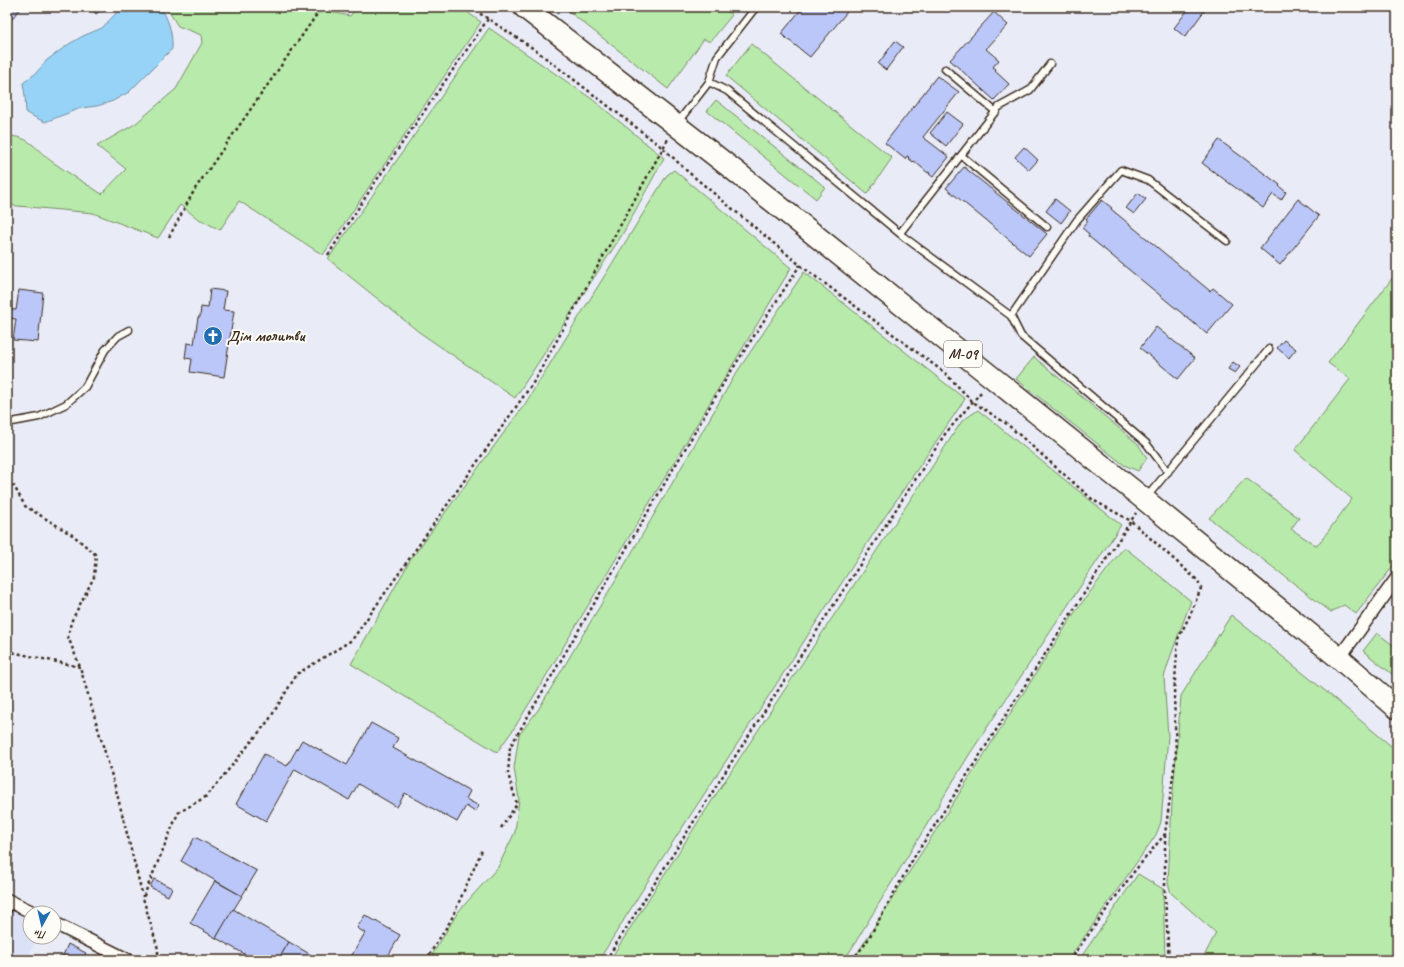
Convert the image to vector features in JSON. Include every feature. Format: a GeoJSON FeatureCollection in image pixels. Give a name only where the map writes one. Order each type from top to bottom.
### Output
{"type":"FeatureCollection","features":[{"type":"Feature","properties":{"kind":"highway","name":"М-09"},"geometry":{"type":"LineString","coordinates":[[524,7],[676,125],[1145,500],[1339,658],[1397,708]]}},
{"type":"Feature","properties":{"kind":"street"},"geometry":{"type":"LineString","coordinates":[[1339,658],[1397,578]]}},
{"type":"Feature","properties":{"kind":"street"},"geometry":{"type":"LineString","coordinates":[[8,904],[22,909]]}},
{"type":"Feature","properties":{"kind":"street"},"geometry":{"type":"LineString","coordinates":[[62,927],[128,960]]}},
{"type":"Feature","properties":{"kind":"lane"},"geometry":{"type":"LineString","coordinates":[[676,125],[709,82],[717,57],[756,7]]}},
{"type":"Feature","properties":{"kind":"lane"},"geometry":{"type":"LineString","coordinates":[[900,233],[999,107],[1030,90],[1050,64]]}},
{"type":"Feature","properties":{"kind":"lane"},"geometry":{"type":"LineString","coordinates":[[945,69],[996,112]]}},
{"type":"Feature","properties":{"kind":"lane"},"geometry":{"type":"LineString","coordinates":[[709,82],[727,91],[900,233],[1011,316],[1021,336],[1146,443],[1168,472]]}},
{"type":"Feature","properties":{"kind":"lane"},"geometry":{"type":"LineString","coordinates":[[962,156],[1047,226]]}},
{"type":"Feature","properties":{"kind":"lane"},"geometry":{"type":"LineString","coordinates":[[1011,316],[1077,220],[1120,170],[1148,180],[1227,241]]}},
{"type":"Feature","properties":{"kind":"lane"},"geometry":{"type":"LineString","coordinates":[[7,423],[39,418],[66,404],[85,387],[105,350],[118,336],[129,330]]}},
{"type":"Feature","properties":{"kind":"lane"},"geometry":{"type":"LineString","coordinates":[[1145,500],[1268,349]]}},
{"type":"Feature","properties":{"kind":"path"},"geometry":{"type":"LineString","coordinates":[[169,237],[195,189],[324,7],[348,12],[352,7]]}},
{"type":"Feature","properties":{"kind":"path"},"geometry":{"type":"LineString","coordinates":[[470,7],[534,49],[663,148],[687,171],[800,265],[945,373],[973,402],[1007,424],[1093,500],[1131,521],[1197,580],[1201,588],[1178,639],[1174,694],[1176,754],[1165,834],[1165,896],[1169,960]]}},
{"type":"Feature","properties":{"kind":"path"},"geometry":{"type":"LineString","coordinates":[[328,255],[374,184],[488,19]]}},
{"type":"Feature","properties":{"kind":"path"},"geometry":{"type":"LineString","coordinates":[[143,898],[178,813],[207,796],[269,720],[297,674],[352,640],[535,380],[676,125]]}},
{"type":"Feature","properties":{"kind":"path"},"geometry":{"type":"LineString","coordinates":[[502,828],[517,804],[508,774],[510,747],[726,379],[800,265]]}},
{"type":"Feature","properties":{"kind":"path"},"geometry":{"type":"LineString","coordinates":[[606,960],[736,755],[945,434],[993,378]]}},
{"type":"Feature","properties":{"kind":"path"},"geometry":{"type":"LineString","coordinates":[[7,482],[14,486],[25,506],[74,536],[96,555],[94,577],[71,622],[68,637],[80,667],[116,790],[143,898],[158,948],[158,960]]}},
{"type":"Feature","properties":{"kind":"path"},"geometry":{"type":"LineString","coordinates":[[852,960],[866,943],[913,860],[1145,500]]}},
{"type":"Feature","properties":{"kind":"path"},"geometry":{"type":"LineString","coordinates":[[7,651],[80,667]]}},
{"type":"Feature","properties":{"kind":"path"},"geometry":{"type":"LineString","coordinates":[[1070,960],[1133,873],[1165,834]]}},
{"type":"Feature","properties":{"kind":"path"},"geometry":{"type":"LineString","coordinates":[[426,960],[451,920],[483,848]]}},
{"type":"Feature","properties":{"kind":"shaded area"},"geometry":{"type":"Polygon","coordinates":[[[7,900],[22,908],[22,945],[34,945],[27,960],[7,960],[7,900]]]}},
{"type":"Feature","properties":{"kind":"green space"},"geometry":{"type":"Polygon","coordinates":[[[166,7],[307,7],[350,16],[357,7],[460,7],[481,22],[323,255],[239,201],[220,230],[197,218],[180,205],[158,238],[93,213],[7,205],[7,136],[28,141],[54,163],[102,194],[126,169],[97,146],[135,124],[176,89],[202,43],[201,35],[178,26],[166,7]]]}},
{"type":"Feature","properties":{"kind":"green space"},"geometry":{"type":"Polygon","coordinates":[[[563,7],[722,7],[732,15],[710,42],[704,39],[668,89],[563,7]]]}},
{"type":"Feature","properties":{"kind":"green space"},"geometry":{"type":"Polygon","coordinates":[[[489,28],[592,99],[664,158],[622,235],[515,398],[419,332],[328,259],[489,28]]]}},
{"type":"Feature","properties":{"kind":"green space"},"geometry":{"type":"Polygon","coordinates":[[[751,44],[892,158],[867,194],[726,76],[751,44]]]}},
{"type":"Feature","properties":{"kind":"green space"},"geometry":{"type":"Polygon","coordinates":[[[716,100],[825,187],[816,199],[707,111],[716,100]]]}},
{"type":"Feature","properties":{"kind":"green space"},"geometry":{"type":"Polygon","coordinates":[[[674,170],[791,268],[534,696],[513,730],[497,752],[351,664],[411,559],[525,404],[667,175],[674,170]]]}},
{"type":"Feature","properties":{"kind":"green space"},"geometry":{"type":"Polygon","coordinates":[[[804,272],[965,399],[874,533],[661,860],[599,960],[429,960],[458,912],[498,867],[515,832],[519,799],[514,768],[519,735],[538,710],[735,375],[804,272]]]}},
{"type":"Feature","properties":{"kind":"green space"},"geometry":{"type":"Polygon","coordinates":[[[1397,272],[1397,561],[1356,614],[1344,605],[1331,612],[1209,518],[1246,478],[1299,518],[1291,529],[1317,546],[1352,499],[1295,450],[1350,379],[1328,363],[1397,272]]]}},
{"type":"Feature","properties":{"kind":"green space"},"geometry":{"type":"Polygon","coordinates":[[[1034,357],[1138,444],[1147,458],[1138,471],[1124,465],[1016,379],[1034,357]]]}},
{"type":"Feature","properties":{"kind":"green space"},"geometry":{"type":"Polygon","coordinates":[[[978,410],[1121,525],[969,755],[844,960],[610,960],[741,757],[962,421],[978,410]]]}},
{"type":"Feature","properties":{"kind":"green space"},"geometry":{"type":"Polygon","coordinates":[[[1124,547],[1191,601],[1164,677],[1168,736],[1161,822],[1156,835],[1068,960],[853,960],[1075,612],[1124,547]]]}},
{"type":"Feature","properties":{"kind":"green space"},"geometry":{"type":"Polygon","coordinates":[[[1231,615],[1397,751],[1397,960],[1202,960],[1216,933],[1171,893],[1168,883],[1172,803],[1181,696],[1231,615]]]}},
{"type":"Feature","properties":{"kind":"green space"},"geometry":{"type":"Polygon","coordinates":[[[1377,633],[1397,648],[1397,678],[1363,651],[1377,633]]]}},
{"type":"Feature","properties":{"kind":"green space"},"geometry":{"type":"Polygon","coordinates":[[[1138,874],[1163,889],[1165,960],[1079,960],[1138,874]]]}},
{"type":"Feature","properties":{"kind":"water"},"geometry":{"type":"Polygon","coordinates":[[[122,7],[160,7],[170,27],[172,49],[129,92],[113,101],[97,106],[81,108],[45,122],[26,113],[23,83],[36,73],[47,60],[69,44],[102,28],[122,7]]]}},
{"type":"Feature","properties":{"kind":"building"},"geometry":{"type":"Polygon","coordinates":[[[7,7],[22,7],[7,25],[7,7]]]}},
{"type":"Feature","properties":{"kind":"building"},"geometry":{"type":"Polygon","coordinates":[[[90,7],[105,7],[96,14],[90,7]]]}},
{"type":"Feature","properties":{"kind":"building"},"geometry":{"type":"Polygon","coordinates":[[[803,7],[851,7],[810,57],[781,34],[803,7]]]}},
{"type":"Feature","properties":{"kind":"building"},"geometry":{"type":"Polygon","coordinates":[[[1190,7],[1207,7],[1185,37],[1174,28],[1190,7]]]}},
{"type":"Feature","properties":{"kind":"building"},"geometry":{"type":"Polygon","coordinates":[[[994,12],[1008,25],[986,49],[999,60],[993,67],[996,69],[995,71],[1009,84],[994,100],[950,60],[994,12]]]}},
{"type":"Feature","properties":{"kind":"building"},"geometry":{"type":"Polygon","coordinates":[[[895,41],[903,47],[886,70],[878,64],[895,41]]]}},
{"type":"Feature","properties":{"kind":"building"},"geometry":{"type":"Polygon","coordinates":[[[937,76],[959,92],[923,137],[949,157],[933,177],[929,174],[930,173],[908,158],[909,157],[907,156],[905,159],[885,143],[937,76]]]}},
{"type":"Feature","properties":{"kind":"building"},"geometry":{"type":"Polygon","coordinates":[[[947,112],[963,124],[946,146],[930,133],[947,112]]]}},
{"type":"Feature","properties":{"kind":"building"},"geometry":{"type":"Polygon","coordinates":[[[1219,140],[1280,185],[1279,186],[1286,192],[1281,200],[1273,194],[1263,208],[1202,163],[1219,140]]]}},
{"type":"Feature","properties":{"kind":"building"},"geometry":{"type":"Polygon","coordinates":[[[1024,147],[1038,160],[1029,170],[1015,157],[1024,147]]]}},
{"type":"Feature","properties":{"kind":"building"},"geometry":{"type":"Polygon","coordinates":[[[964,167],[1047,234],[1029,256],[946,188],[964,167]]]}},
{"type":"Feature","properties":{"kind":"building"},"geometry":{"type":"Polygon","coordinates":[[[1138,193],[1146,199],[1134,214],[1126,208],[1138,193]]]}},
{"type":"Feature","properties":{"kind":"building"},"geometry":{"type":"Polygon","coordinates":[[[1055,199],[1070,211],[1061,223],[1046,211],[1055,199]]]}},
{"type":"Feature","properties":{"kind":"building"},"geometry":{"type":"Polygon","coordinates":[[[1298,199],[1319,216],[1280,265],[1260,248],[1298,199]]]}},
{"type":"Feature","properties":{"kind":"building"},"geometry":{"type":"Polygon","coordinates":[[[1102,200],[1210,291],[1213,288],[1232,304],[1207,334],[1088,236],[1089,234],[1082,228],[1088,221],[1086,219],[1102,200]]]}},
{"type":"Feature","properties":{"kind":"building","name":"Дім молитви"},"geometry":{"type":"Polygon","coordinates":[[[210,289],[226,291],[223,310],[234,311],[224,377],[190,372],[192,359],[185,358],[187,343],[194,344],[201,307],[208,308],[210,289]]]}},
{"type":"Feature","properties":{"kind":"building"},"geometry":{"type":"Polygon","coordinates":[[[19,290],[43,293],[38,342],[13,340],[16,319],[7,318],[7,309],[16,310],[19,290]]]}},
{"type":"Feature","properties":{"kind":"building"},"geometry":{"type":"Polygon","coordinates":[[[1156,327],[1195,358],[1178,379],[1140,348],[1156,327]]]}},
{"type":"Feature","properties":{"kind":"building"},"geometry":{"type":"Polygon","coordinates":[[[1284,340],[1296,349],[1289,358],[1277,348],[1284,340]]]}},
{"type":"Feature","properties":{"kind":"building"},"geometry":{"type":"Polygon","coordinates":[[[1233,362],[1240,367],[1235,373],[1228,369],[1233,362]]]}},
{"type":"Feature","properties":{"kind":"building"},"geometry":{"type":"Polygon","coordinates":[[[371,723],[398,738],[393,748],[470,791],[466,799],[479,806],[475,812],[466,806],[457,822],[405,793],[397,807],[358,784],[349,800],[295,769],[266,821],[236,804],[264,754],[287,766],[302,740],[347,765],[371,723]]]}},
{"type":"Feature","properties":{"kind":"building"},"geometry":{"type":"Polygon","coordinates":[[[195,837],[257,871],[242,896],[181,861],[195,837]]]}},
{"type":"Feature","properties":{"kind":"building"},"geometry":{"type":"Polygon","coordinates":[[[154,879],[172,888],[168,896],[150,887],[154,879]]]}},
{"type":"Feature","properties":{"kind":"building"},"geometry":{"type":"Polygon","coordinates":[[[215,881],[242,896],[216,938],[190,923],[215,881]]]}},
{"type":"Feature","properties":{"kind":"building"},"geometry":{"type":"Polygon","coordinates":[[[233,909],[289,942],[278,960],[255,960],[216,938],[233,909]]]}},
{"type":"Feature","properties":{"kind":"building"},"geometry":{"type":"Polygon","coordinates":[[[365,915],[400,935],[386,960],[349,960],[365,933],[357,928],[365,915]]]}},
{"type":"Feature","properties":{"kind":"building"},"geometry":{"type":"Polygon","coordinates":[[[289,942],[320,960],[278,960],[289,942]]]}},
{"type":"Feature","properties":{"kind":"building"},"geometry":{"type":"Polygon","coordinates":[[[68,944],[86,953],[83,960],[61,960],[68,944]]]}},
{"type":"Feature","properties":{"kind":"place","name":"Дім молитви"},"geometry":{"type":"Point","coordinates":[213,336]}}]}
